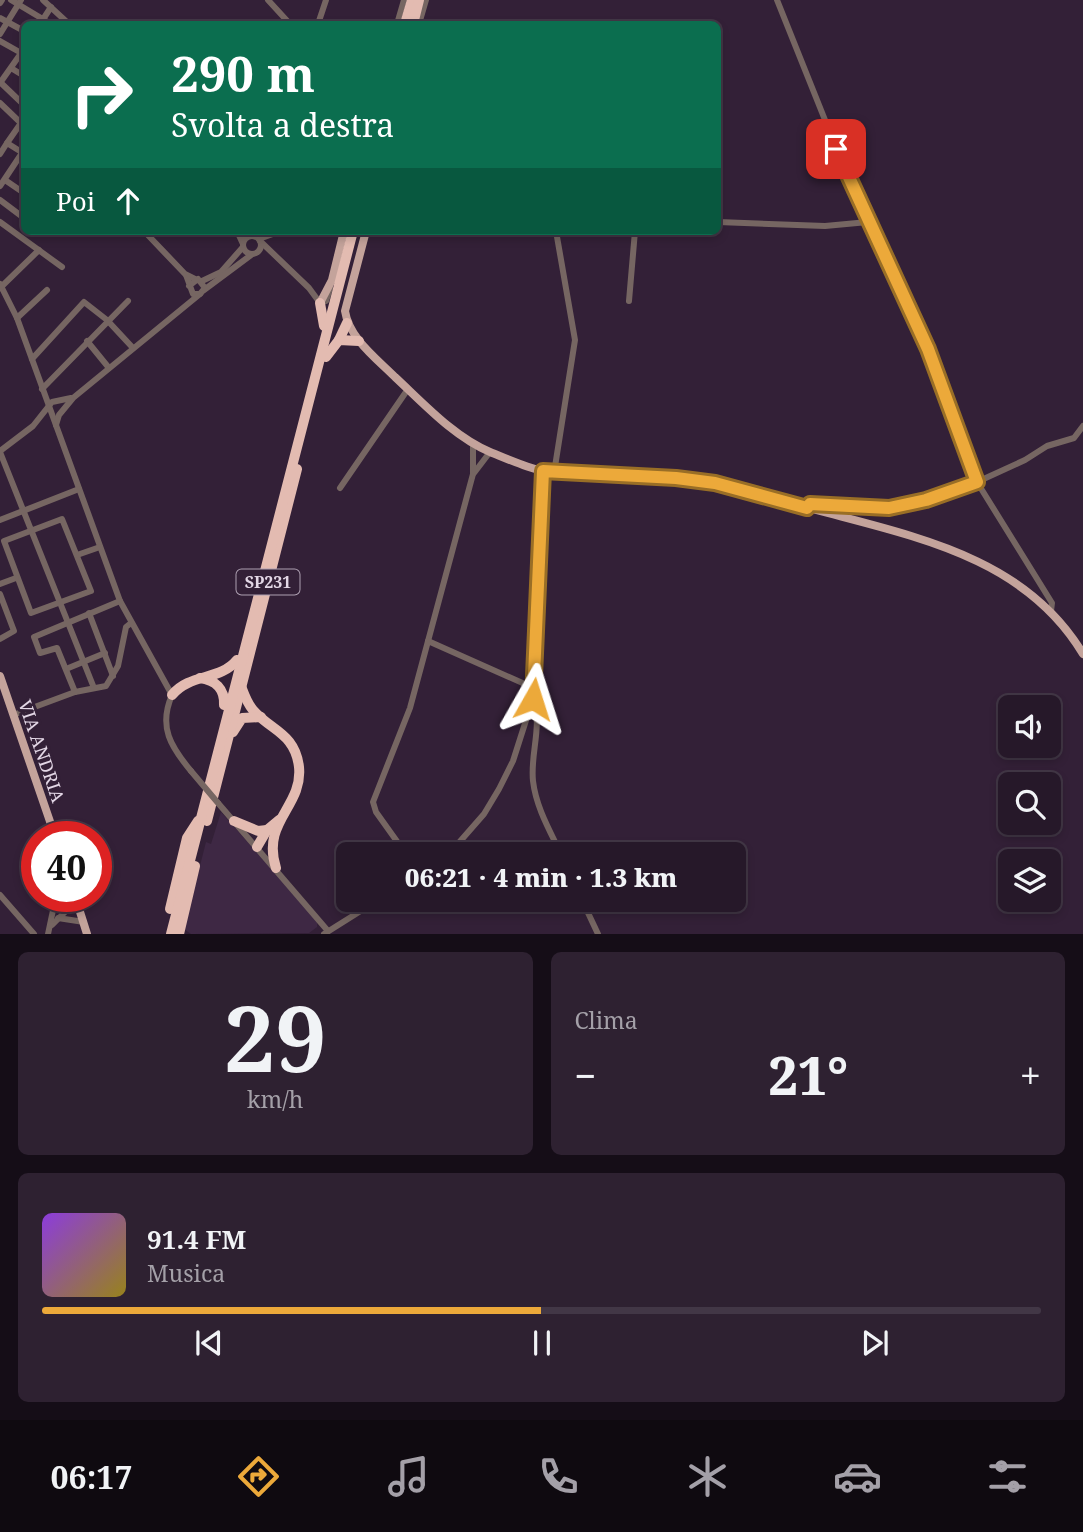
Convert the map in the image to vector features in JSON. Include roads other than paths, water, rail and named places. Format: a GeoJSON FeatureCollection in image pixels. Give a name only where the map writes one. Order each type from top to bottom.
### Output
{"type":"FeatureCollection","features":[{"type":"Feature","properties":{"kind":"highway"},"geometry":{"type":"LineString","coordinates":[[406,21],[412,0]]}},
{"type":"Feature","properties":{"kind":"highway"},"geometry":{"type":"LineString","coordinates":[[414,21],[419,0]]}},
{"type":"Feature","properties":{"kind":"highway","name":"SP231"},"geometry":{"type":"LineString","coordinates":[[179,933],[240,655],[352,235]]}},
{"type":"Feature","properties":{"kind":"highway","name":"SP231"},"geometry":{"type":"LineString","coordinates":[[168,933],[187,838],[201,818],[241,685],[358,235]]}},
{"type":"Feature","properties":{"kind":"highway"},"geometry":{"type":"LineString","coordinates":[[320,303],[325,339]]}},
{"type":"Feature","properties":{"kind":"highway"},"geometry":{"type":"LineString","coordinates":[[326,357],[339,340],[347,323]]}},
{"type":"Feature","properties":{"kind":"highway"},"geometry":{"type":"LineString","coordinates":[[339,340],[359,341]]}},
{"type":"Feature","properties":{"kind":"highway"},"geometry":{"type":"LineString","coordinates":[[172,695],[186,682],[225,671],[240,655]]}},
{"type":"Feature","properties":{"kind":"highway"},"geometry":{"type":"LineString","coordinates":[[200,678],[218,686],[225,698],[221,746]]}},
{"type":"Feature","properties":{"kind":"highway"},"geometry":{"type":"LineString","coordinates":[[241,685],[248,703],[286,737],[299,766],[294,794],[271,841],[276,868]]}},
{"type":"Feature","properties":{"kind":"highway"},"geometry":{"type":"LineString","coordinates":[[221,746],[242,718],[261,717]]}},
{"type":"Feature","properties":{"kind":"highway"},"geometry":{"type":"LineString","coordinates":[[257,847],[267,830],[279,820]]}},
{"type":"Feature","properties":{"kind":"highway"},"geometry":{"type":"LineString","coordinates":[[234,821],[258,831],[267,830]]}},
{"type":"Feature","properties":{"kind":"highway"},"geometry":{"type":"LineString","coordinates":[[257,847],[271,841]]}},
{"type":"Feature","properties":{"kind":"main road"},"geometry":{"type":"LineString","coordinates":[[320,303],[332,279],[343,235]]}},
{"type":"Feature","properties":{"kind":"main road"},"geometry":{"type":"LineString","coordinates":[[365,235],[345,311],[347,323],[359,341],[408,389],[473,443],[543,471],[676,478],[715,483],[934,543],[975,558],[1009,577],[1051,611],[1083,654]]}},
{"type":"Feature","properties":{"kind":"main road","name":"VIA ANDRIA"},"geometry":{"type":"LineString","coordinates":[[0,676],[4,703],[13,715],[50,821]]}},
{"type":"Feature","properties":{"kind":"main road"},"geometry":{"type":"LineString","coordinates":[[81,912],[87,933]]}},
{"type":"Feature","properties":{"kind":"street"},"geometry":{"type":"LineString","coordinates":[[10,0],[20,2],[40,21]]}},
{"type":"Feature","properties":{"kind":"street"},"geometry":{"type":"LineString","coordinates":[[43,0],[63,21]]}},
{"type":"Feature","properties":{"kind":"street"},"geometry":{"type":"LineString","coordinates":[[268,0],[286,21]]}},
{"type":"Feature","properties":{"kind":"street"},"geometry":{"type":"LineString","coordinates":[[319,21],[326,0]]}},
{"type":"Feature","properties":{"kind":"street"},"geometry":{"type":"LineString","coordinates":[[398,21],[404,0]]}},
{"type":"Feature","properties":{"kind":"street"},"geometry":{"type":"LineString","coordinates":[[420,21],[425,0]]}},
{"type":"Feature","properties":{"kind":"street"},"geometry":{"type":"LineString","coordinates":[[777,0],[868,222],[928,349],[977,482],[1052,603],[1051,611]]}},
{"type":"Feature","properties":{"kind":"street"},"geometry":{"type":"LineString","coordinates":[[0,34],[20,2]]}},
{"type":"Feature","properties":{"kind":"street"},"geometry":{"type":"LineString","coordinates":[[42,21],[51,7]]}},
{"type":"Feature","properties":{"kind":"street"},"geometry":{"type":"LineString","coordinates":[[0,18],[21,30]]}},
{"type":"Feature","properties":{"kind":"street"},"geometry":{"type":"LineString","coordinates":[[0,41],[21,51]]}},
{"type":"Feature","properties":{"kind":"street"},"geometry":{"type":"LineString","coordinates":[[21,55],[1,85],[21,99]]}},
{"type":"Feature","properties":{"kind":"street"},"geometry":{"type":"LineString","coordinates":[[11,68],[21,73]]}},
{"type":"Feature","properties":{"kind":"street"},"geometry":{"type":"LineString","coordinates":[[0,103],[21,122]]}},
{"type":"Feature","properties":{"kind":"street"},"geometry":{"type":"LineString","coordinates":[[0,154],[21,127]]}},
{"type":"Feature","properties":{"kind":"street"},"geometry":{"type":"LineString","coordinates":[[8,143],[21,150]]}},
{"type":"Feature","properties":{"kind":"street"},"geometry":{"type":"LineString","coordinates":[[21,155],[1,184],[21,192]]}},
{"type":"Feature","properties":{"kind":"street"},"geometry":{"type":"LineString","coordinates":[[0,200],[21,216]]}},
{"type":"Feature","properties":{"kind":"street"},"geometry":{"type":"LineString","coordinates":[[0,222],[21,233]]}},
{"type":"Feature","properties":{"kind":"street"},"geometry":{"type":"LineString","coordinates":[[721,222],[825,226],[868,222]]}},
{"type":"Feature","properties":{"kind":"street"},"geometry":{"type":"LineString","coordinates":[[23,235],[62,267]]}},
{"type":"Feature","properties":{"kind":"street"},"geometry":{"type":"LineString","coordinates":[[148,235],[185,274],[198,280],[202,292]]}},
{"type":"Feature","properties":{"kind":"street"},"geometry":{"type":"LineString","coordinates":[[239,235],[243,245],[254,254],[282,261]]}},
{"type":"Feature","properties":{"kind":"street"},"geometry":{"type":"LineString","coordinates":[[254,235],[309,288],[320,303],[328,297],[332,279]]}},
{"type":"Feature","properties":{"kind":"street"},"geometry":{"type":"LineString","coordinates":[[180,308],[198,280],[221,272],[248,237],[259,239],[270,235]]}},
{"type":"Feature","properties":{"kind":"street"},"geometry":{"type":"LineString","coordinates":[[554,473],[575,340],[557,235]]}},
{"type":"Feature","properties":{"kind":"street"},"geometry":{"type":"LineString","coordinates":[[629,301],[635,235]]}},
{"type":"Feature","properties":{"kind":"street"},"geometry":{"type":"LineString","coordinates":[[94,688],[0,451],[49,409],[73,398],[180,308],[254,254],[261,247],[259,239]]}},
{"type":"Feature","properties":{"kind":"street"},"geometry":{"type":"LineString","coordinates":[[38,250],[1,286],[17,318],[120,601],[172,695],[167,706],[166,730],[175,752],[276,868],[326,932],[358,912]]}},
{"type":"Feature","properties":{"kind":"street"},"geometry":{"type":"LineString","coordinates":[[185,274],[190,289]]}},
{"type":"Feature","properties":{"kind":"street"},"geometry":{"type":"LineString","coordinates":[[309,288],[325,291]]}},
{"type":"Feature","properties":{"kind":"street"},"geometry":{"type":"LineString","coordinates":[[190,289],[202,292]]}},
{"type":"Feature","properties":{"kind":"street"},"geometry":{"type":"LineString","coordinates":[[17,318],[47,290]]}},
{"type":"Feature","properties":{"kind":"street"},"geometry":{"type":"LineString","coordinates":[[42,389],[128,301]]}},
{"type":"Feature","properties":{"kind":"street"},"geometry":{"type":"LineString","coordinates":[[32,359],[84,302],[107,320],[133,348]]}},
{"type":"Feature","properties":{"kind":"street"},"geometry":{"type":"LineString","coordinates":[[87,341],[110,368]]}},
{"type":"Feature","properties":{"kind":"street"},"geometry":{"type":"LineString","coordinates":[[42,389],[63,404]]}},
{"type":"Feature","properties":{"kind":"street"},"geometry":{"type":"LineString","coordinates":[[340,488],[408,389]]}},
{"type":"Feature","properties":{"kind":"street"},"geometry":{"type":"LineString","coordinates":[[55,427],[63,404]]}},
{"type":"Feature","properties":{"kind":"street"},"geometry":{"type":"LineString","coordinates":[[807,508],[810,504],[889,508],[926,500],[977,482],[1025,460],[1047,446],[1074,438],[1083,426]]}},
{"type":"Feature","properties":{"kind":"street"},"geometry":{"type":"LineString","coordinates":[[397,842],[376,812],[373,802],[384,768],[410,708],[473,474],[473,443]]}},
{"type":"Feature","properties":{"kind":"street"},"geometry":{"type":"LineString","coordinates":[[473,474],[490,452]]}},
{"type":"Feature","properties":{"kind":"street"},"geometry":{"type":"LineString","coordinates":[[460,842],[484,814],[513,761],[536,689],[543,471]]}},
{"type":"Feature","properties":{"kind":"street"},"geometry":{"type":"LineString","coordinates":[[0,520],[79,489]]}},
{"type":"Feature","properties":{"kind":"street"},"geometry":{"type":"LineString","coordinates":[[62,519],[77,555],[91,591],[31,614],[4,541],[32,528],[62,519]]}},
{"type":"Feature","properties":{"kind":"street"},"geometry":{"type":"LineString","coordinates":[[77,555],[100,547]]}},
{"type":"Feature","properties":{"kind":"street"},"geometry":{"type":"LineString","coordinates":[[0,584],[16,578]]}},
{"type":"Feature","properties":{"kind":"street"},"geometry":{"type":"LineString","coordinates":[[0,594],[14,631],[0,639]]}},
{"type":"Feature","properties":{"kind":"street"},"geometry":{"type":"LineString","coordinates":[[75,692],[57,648],[40,653],[34,636],[120,601]]}},
{"type":"Feature","properties":{"kind":"street"},"geometry":{"type":"LineString","coordinates":[[89,612],[113,676]]}},
{"type":"Feature","properties":{"kind":"street"},"geometry":{"type":"LineString","coordinates":[[13,715],[75,692],[106,685],[113,676],[126,627],[131,624]]}},
{"type":"Feature","properties":{"kind":"street"},"geometry":{"type":"LineString","coordinates":[[428,641],[536,689]]}},
{"type":"Feature","properties":{"kind":"street"},"geometry":{"type":"LineString","coordinates":[[66,669],[105,653]]}},
{"type":"Feature","properties":{"kind":"street"},"geometry":{"type":"LineString","coordinates":[[533,699],[538,712],[533,781],[542,814],[555,842]]}},
{"type":"Feature","properties":{"kind":"street"},"geometry":{"type":"LineString","coordinates":[[0,895],[34,933]]}},
{"type":"Feature","properties":{"kind":"street"},"geometry":{"type":"LineString","coordinates":[[50,930],[54,912]]}},
{"type":"Feature","properties":{"kind":"street"},"geometry":{"type":"LineString","coordinates":[[50,930],[64,912]]}},
{"type":"Feature","properties":{"kind":"street"},"geometry":{"type":"LineString","coordinates":[[588,912],[598,933]]}},
{"type":"Feature","properties":{"kind":"street"},"geometry":{"type":"LineString","coordinates":[[58,918],[84,922]]}}]}
